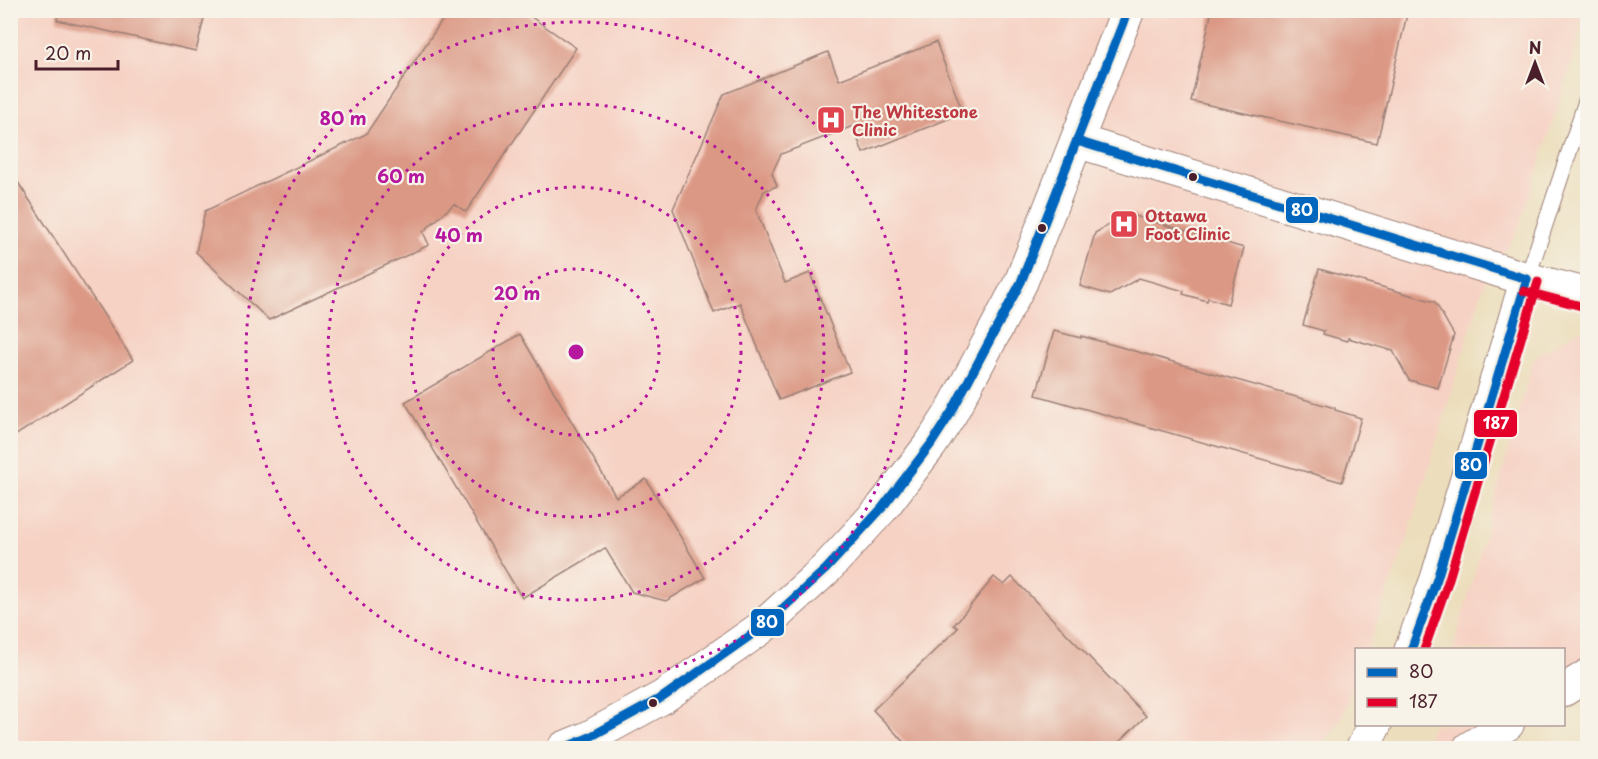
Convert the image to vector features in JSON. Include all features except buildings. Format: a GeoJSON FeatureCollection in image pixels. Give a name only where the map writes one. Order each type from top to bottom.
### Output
{"type":"FeatureCollection","features":[{"type":"Feature","properties":{"kind":"street"},"geometry":{"type":"LineString","coordinates":[[564,748],[588,738],[663,697],[761,628],[826,569],[882,508],[931,444],[963,392],[1021,282],[1128,10]]}},
{"type":"Feature","properties":{"kind":"street"},"geometry":{"type":"LineString","coordinates":[[1077,141],[1527,279],[1587,295]]}},
{"type":"Feature","properties":{"kind":"street"},"geometry":{"type":"LineString","coordinates":[[1413,648],[1437,579],[1527,279]]}},
{"type":"Feature","properties":{"kind":"street"},"geometry":{"type":"LineString","coordinates":[[1565,689],[1587,675]]}},
{"type":"Feature","properties":{"kind":"street"},"geometry":{"type":"LineString","coordinates":[[1363,748],[1374,726]]}},
{"type":"Feature","properties":{"kind":"street"},"geometry":{"type":"LineString","coordinates":[[1469,748],[1505,726]]}},
{"type":"Feature","properties":{"kind":"lane"},"geometry":{"type":"LineString","coordinates":[[1527,279],[1587,95]]}},
{"type":"Feature","properties":{"kind":"shaded area"},"geometry":{"type":"Polygon","coordinates":[[[10,11],[1584,11],[1573,59],[1519,228],[1483,287],[1408,537],[1367,648],[1355,648],[1355,680],[1341,720],[1319,748],[11,748],[10,11]]]}},
{"type":"Feature","properties":{"kind":"shaded area"},"geometry":{"type":"Polygon","coordinates":[[[1583,328],[1587,329],[1587,695],[1565,708],[1565,648],[1454,648],[1534,357],[1583,328]]]}},
{"type":"Feature","properties":{"kind":"shaded area"},"geometry":{"type":"Polygon","coordinates":[[[1432,726],[1534,726],[1494,748],[1425,748],[1432,726]]]}},
{"type":"Feature","properties":{"kind":"transit line","name":"80"},"geometry":{"type":"LineString","coordinates":[[564,748],[588,738],[663,697],[761,628],[826,569],[882,508],[931,444],[951,413],[1021,282],[1128,10]]}},
{"type":"Feature","properties":{"kind":"transit line","name":"80"},"geometry":{"type":"LineString","coordinates":[[1077,141],[1527,279]]}},
{"type":"Feature","properties":{"kind":"transit line","name":"80"},"geometry":{"type":"LineString","coordinates":[[1412,648],[1437,579],[1527,279]]}},
{"type":"Feature","properties":{"kind":"transit line","name":"187"},"geometry":{"type":"LineString","coordinates":[[1425,648],[1448,582],[1538,282]]}},
{"type":"Feature","properties":{"kind":"transit line","name":"187"},"geometry":{"type":"LineString","coordinates":[[1524,291],[1585,307]]}},
{"type":"Feature","properties":{"kind":"place","name":"The Whitestone Clinic"},"geometry":{"type":"Point","coordinates":[831,120]}},
{"type":"Feature","properties":{"kind":"place","name":"Ottawa Foot Clinic"},"geometry":{"type":"Point","coordinates":[1124,224]}}]}
